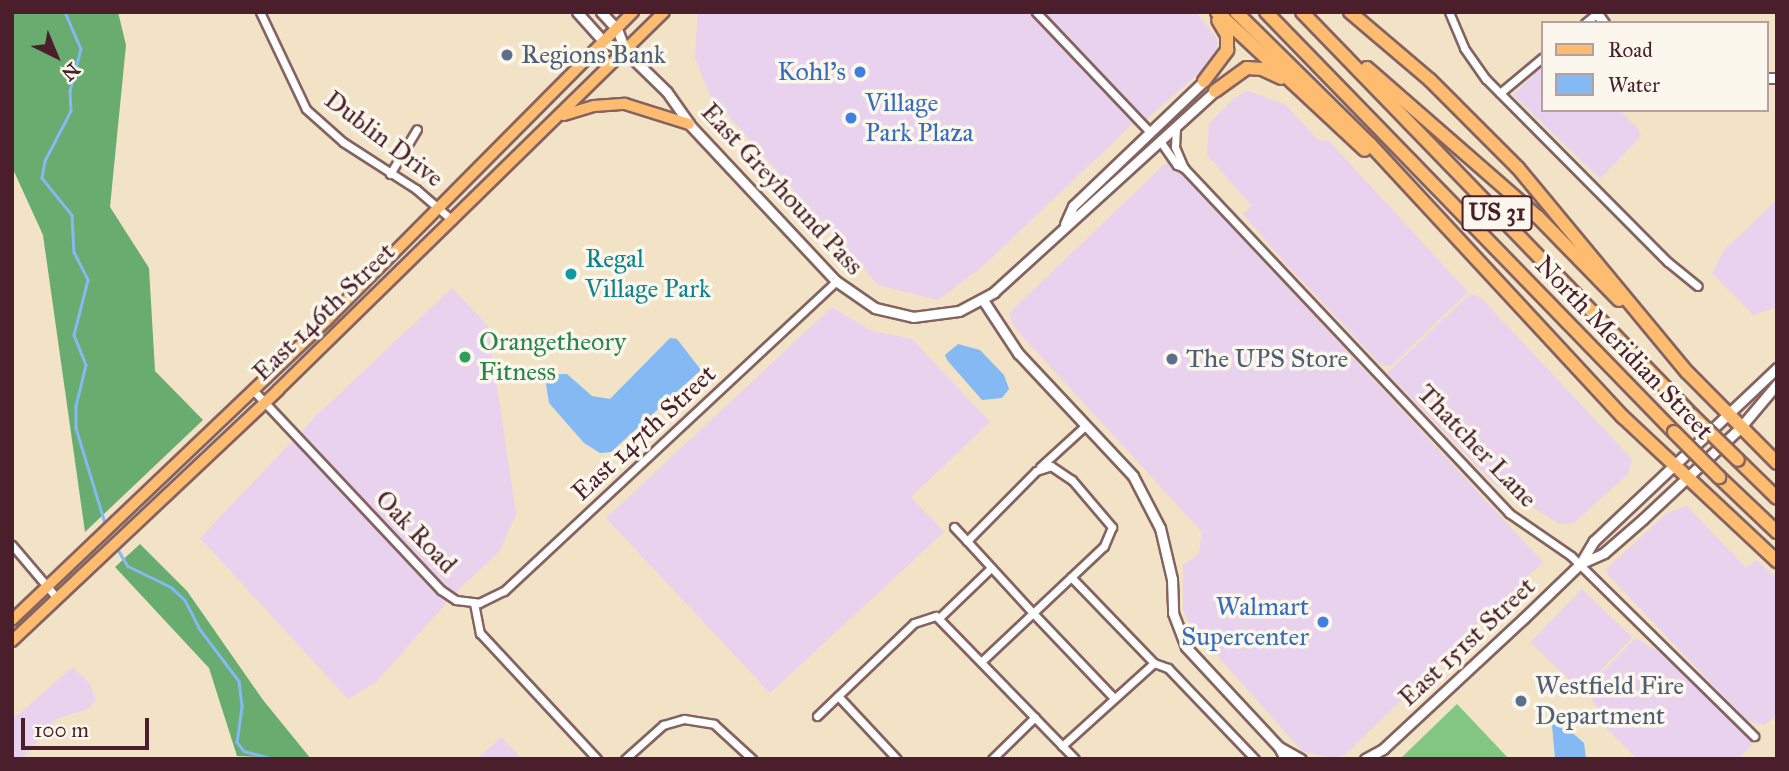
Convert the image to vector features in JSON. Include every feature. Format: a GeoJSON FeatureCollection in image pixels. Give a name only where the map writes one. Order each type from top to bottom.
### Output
{"type":"FeatureCollection","features":[{"type":"Feature","properties":{"kind":"highway"},"geometry":{"type":"LineString","coordinates":[[1204,81],[1222,62],[1228,45],[1221,24],[1211,12]]}},
{"type":"Feature","properties":{"kind":"highway"},"geometry":{"type":"LineString","coordinates":[[1217,12],[1438,220]]}},
{"type":"Feature","properties":{"kind":"highway"},"geometry":{"type":"LineString","coordinates":[[1236,12],[1362,136],[1438,220],[1672,465],[1777,561]]}},
{"type":"Feature","properties":{"kind":"highway","name":"North Meridian Street"},"geometry":{"type":"LineString","coordinates":[[1266,12],[1674,432],[1777,532]]}},
{"type":"Feature","properties":{"kind":"highway"},"geometry":{"type":"LineString","coordinates":[[1303,12],[1558,235],[1727,415],[1777,463]]}},
{"type":"Feature","properties":{"kind":"highway","name":"North Meridian Street"},"geometry":{"type":"LineString","coordinates":[[1303,12],[1692,415],[1777,498]]}},
{"type":"Feature","properties":{"kind":"highway"},"geometry":{"type":"LineString","coordinates":[[1350,12],[1406,60]]}},
{"type":"Feature","properties":{"kind":"highway"},"geometry":{"type":"LineString","coordinates":[[1362,12],[1406,60],[1540,191],[1666,347]]}},
{"type":"Feature","properties":{"kind":"highway"},"geometry":{"type":"LineString","coordinates":[[1215,91],[1237,73],[1252,68],[1295,84]]}},
{"type":"Feature","properties":{"kind":"main road","name":"East 146th Street"},"geometry":{"type":"LineString","coordinates":[[12,620],[441,209],[633,12]]}},
{"type":"Feature","properties":{"kind":"main road","name":"East 146th Street"},"geometry":{"type":"LineString","coordinates":[[12,641],[264,402],[664,12]]}},
{"type":"Feature","properties":{"kind":"main road"},"geometry":{"type":"LineString","coordinates":[[555,120],[588,107],[625,104],[689,124]]}},
{"type":"Feature","properties":{"kind":"street","name":"Dublin Drive"},"geometry":{"type":"LineString","coordinates":[[260,12],[306,108],[343,142],[441,209],[452,220]]}},
{"type":"Feature","properties":{"kind":"street"},"geometry":{"type":"LineString","coordinates":[[577,12],[604,42],[626,51]]}},
{"type":"Feature","properties":{"kind":"street"},"geometry":{"type":"LineString","coordinates":[[601,12],[617,29],[626,51]]}},
{"type":"Feature","properties":{"kind":"street"},"geometry":{"type":"LineString","coordinates":[[1036,12],[1150,132]]}},
{"type":"Feature","properties":{"kind":"street"},"geometry":{"type":"LineString","coordinates":[[1449,12],[1470,58],[1500,93],[1668,262],[1698,286]]}},
{"type":"Feature","properties":{"kind":"street","name":"East Greyhound Pass"},"geometry":{"type":"LineString","coordinates":[[626,51],[667,92],[689,124],[836,281],[876,308],[913,317],[950,313],[983,300],[1065,224],[1082,216],[1215,91]]}},
{"type":"Feature","properties":{"kind":"street"},"geometry":{"type":"LineString","coordinates":[[1500,93],[1540,60]]}},
{"type":"Feature","properties":{"kind":"street","name":"East Greyhound Pass"},"geometry":{"type":"LineString","coordinates":[[1065,224],[1073,206],[1204,81]]}},
{"type":"Feature","properties":{"kind":"street","name":"Thatcher Lane"},"geometry":{"type":"LineString","coordinates":[[1176,128],[1175,146],[1184,168],[1509,513],[1580,564],[1754,736]]}},
{"type":"Feature","properties":{"kind":"street"},"geometry":{"type":"LineString","coordinates":[[390,174],[417,130]]}},
{"type":"Feature","properties":{"kind":"street","name":"Thatcher Lane"},"geometry":{"type":"LineString","coordinates":[[1160,141],[1177,165],[1184,168]]}},
{"type":"Feature","properties":{"kind":"street","name":"East 147th Street"},"geometry":{"type":"LineString","coordinates":[[474,603],[504,592],[836,281]]}},
{"type":"Feature","properties":{"kind":"street"},"geometry":{"type":"LineString","coordinates":[[983,300],[1018,353],[1133,476],[1153,510],[1169,563],[1173,614],[1186,647],[1279,747],[1285,759]]}},
{"type":"Feature","properties":{"kind":"street","name":"East 151st Street"},"geometry":{"type":"LineString","coordinates":[[1365,759],[1382,754],[1580,564],[1594,541],[1777,368]]}},
{"type":"Feature","properties":{"kind":"street","name":"East 151st Street"},"geometry":{"type":"LineString","coordinates":[[1580,564],[1605,553],[1740,428],[1777,384]]}},
{"type":"Feature","properties":{"kind":"street","name":"Oak Road"},"geometry":{"type":"LineString","coordinates":[[254,391],[441,590],[474,603]]}},
{"type":"Feature","properties":{"kind":"street"},"geometry":{"type":"LineString","coordinates":[[967,541],[1086,425]]}},
{"type":"Feature","properties":{"kind":"street"},"geometry":{"type":"LineString","coordinates":[[982,661],[1104,546],[1112,527],[1059,469],[1051,466],[1036,471]]}},
{"type":"Feature","properties":{"kind":"street"},"geometry":{"type":"LineString","coordinates":[[954,527],[1113,697]]}},
{"type":"Feature","properties":{"kind":"street"},"geometry":{"type":"LineString","coordinates":[[12,545],[57,598]]}},
{"type":"Feature","properties":{"kind":"street"},"geometry":{"type":"LineString","coordinates":[[817,716],[914,623],[923,617],[940,617],[992,568]]}},
{"type":"Feature","properties":{"kind":"street"},"geometry":{"type":"LineString","coordinates":[[1071,577],[1154,663],[1168,668],[1255,759]]}},
{"type":"Feature","properties":{"kind":"street"},"geometry":{"type":"LineString","coordinates":[[474,603],[480,633],[597,759]]}},
{"type":"Feature","properties":{"kind":"street"},"geometry":{"type":"LineString","coordinates":[[940,617],[1075,759]]}},
{"type":"Feature","properties":{"kind":"street"},"geometry":{"type":"LineString","coordinates":[[1062,746],[1113,697],[1154,663]]}},
{"type":"Feature","properties":{"kind":"street"},"geometry":{"type":"LineString","coordinates":[[838,696],[897,759]]}},
{"type":"Feature","properties":{"kind":"street"},"geometry":{"type":"LineString","coordinates":[[992,759],[1035,717]]}},
{"type":"Feature","properties":{"kind":"street"},"geometry":{"type":"LineString","coordinates":[[625,759],[663,725],[694,719],[723,730],[752,759]]}},
{"type":"Feature","properties":{"kind":"street"},"geometry":{"type":"LineString","coordinates":[[1279,747],[1301,759]]}},
{"type":"Feature","properties":{"kind":"shaded area"},"geometry":{"type":"Polygon","coordinates":[[[698,12],[1196,12],[1218,40],[1217,57],[1147,119],[1142,115],[982,267],[938,300],[878,285],[709,94],[695,57],[698,12]]]}},
{"type":"Feature","properties":{"kind":"shaded area"},"geometry":{"type":"Polygon","coordinates":[[[1540,68],[1540,112],[1622,112],[1639,130],[1641,136],[1600,179],[1513,95],[1540,68]]]}},
{"type":"Feature","properties":{"kind":"shaded area"},"geometry":{"type":"Polygon","coordinates":[[[1248,91],[1286,105],[1318,140],[1329,141],[1468,292],[1391,366],[1382,366],[1289,267],[1243,214],[1252,206],[1207,155],[1209,124],[1234,98],[1248,91]]]}},
{"type":"Feature","properties":{"kind":"shaded area"},"geometry":{"type":"Polygon","coordinates":[[[1169,160],[1543,562],[1346,754],[1333,759],[1302,751],[1189,624],[1183,610],[1183,565],[1199,554],[1202,532],[1014,327],[1009,313],[1169,160]]]}},
{"type":"Feature","properties":{"kind":"shaded area"},"geometry":{"type":"Polygon","coordinates":[[[1777,200],[1777,307],[1753,315],[1712,273],[1723,251],[1777,200]]]}},
{"type":"Feature","properties":{"kind":"shaded area"},"geometry":{"type":"Polygon","coordinates":[[[452,288],[488,326],[516,514],[499,552],[458,590],[376,682],[348,699],[200,538],[318,414],[452,288]]]}},
{"type":"Feature","properties":{"kind":"shaded area"},"geometry":{"type":"Polygon","coordinates":[[[1470,294],[1481,298],[1632,459],[1628,474],[1574,523],[1560,524],[1494,484],[1387,373],[1470,294]]]}},
{"type":"Feature","properties":{"kind":"shaded area"},"geometry":{"type":"Polygon","coordinates":[[[832,307],[872,331],[912,339],[990,422],[911,497],[944,532],[770,693],[606,518],[832,307]]]}},
{"type":"Feature","properties":{"kind":"shaded area"},"geometry":{"type":"Polygon","coordinates":[[[1687,506],[1746,568],[1756,560],[1777,578],[1777,715],[1765,725],[1747,721],[1608,575],[1606,569],[1667,513],[1687,506]]]}},
{"type":"Feature","properties":{"kind":"shaded area"},"geometry":{"type":"Polygon","coordinates":[[[1582,589],[1632,638],[1581,691],[1531,642],[1582,589]]]}},
{"type":"Feature","properties":{"kind":"shaded area"},"geometry":{"type":"Polygon","coordinates":[[[1636,638],[1673,661],[1750,737],[1752,745],[1738,759],[1637,759],[1607,729],[1587,688],[1636,638]]]}},
{"type":"Feature","properties":{"kind":"shaded area"},"geometry":{"type":"Polygon","coordinates":[[[73,667],[90,684],[96,701],[87,709],[57,719],[21,759],[12,759],[12,720],[73,667]]]}},
{"type":"Feature","properties":{"kind":"shaded area"},"geometry":{"type":"Polygon","coordinates":[[[501,737],[522,759],[477,759],[501,737]]]}},
{"type":"Feature","properties":{"kind":"green space"},"geometry":{"type":"Polygon","coordinates":[[[12,12],[118,12],[126,45],[110,207],[149,268],[155,371],[203,420],[85,532],[43,235],[12,167],[12,12]]]}},
{"type":"Feature","properties":{"kind":"green space"},"geometry":{"type":"Polygon","coordinates":[[[140,544],[187,591],[263,700],[311,759],[237,756],[209,668],[115,567],[140,544]]]}},
{"type":"Feature","properties":{"kind":"green space"},"geometry":{"type":"Polygon","coordinates":[[[1457,704],[1509,759],[1400,759],[1457,704]]]}},
{"type":"Feature","properties":{"kind":"water"},"geometry":{"type":"Polygon","coordinates":[[[670,338],[677,339],[701,370],[611,452],[600,453],[584,443],[549,403],[546,384],[555,374],[567,374],[592,396],[610,399],[670,338]]]}},
{"type":"Feature","properties":{"kind":"water"},"geometry":{"type":"Polygon","coordinates":[[[958,344],[980,350],[1004,375],[1009,389],[1002,398],[982,400],[947,360],[945,355],[958,344]]]}},
{"type":"Feature","properties":{"kind":"water"},"geometry":{"type":"Polygon","coordinates":[[[1551,714],[1584,743],[1586,759],[1555,759],[1551,714]]]}},
{"type":"Feature","properties":{"kind":"waterway"},"geometry":{"type":"LineString","coordinates":[[65,12],[81,49],[70,91],[71,111],[45,161],[42,178],[72,215],[74,252],[88,280],[74,335],[86,365],[76,406],[76,428],[106,526]]}},
{"type":"Feature","properties":{"kind":"waterway"},"geometry":{"type":"LineString","coordinates":[[117,548],[128,566],[171,587],[185,600],[199,628],[239,681],[242,707],[237,742],[244,751],[274,759]]}},
{"type":"Feature","properties":{"kind":"place","name":"Regions Bank"},"geometry":{"type":"Point","coordinates":[507,55]}},
{"type":"Feature","properties":{"kind":"place","name":"Kohl's"},"geometry":{"type":"Point","coordinates":[860,72]}},
{"type":"Feature","properties":{"kind":"place","name":"Village Park Plaza"},"geometry":{"type":"Point","coordinates":[851,118]}},
{"type":"Feature","properties":{"kind":"place","name":"Regal Village Park"},"geometry":{"type":"Point","coordinates":[571,274]}},
{"type":"Feature","properties":{"kind":"place","name":"Orangetheory Fitness"},"geometry":{"type":"Point","coordinates":[465,357]}},
{"type":"Feature","properties":{"kind":"place","name":"The UPS Store"},"geometry":{"type":"Point","coordinates":[1172,359]}},
{"type":"Feature","properties":{"kind":"place","name":"Walmart Supercenter"},"geometry":{"type":"Point","coordinates":[1323,622]}},
{"type":"Feature","properties":{"kind":"place","name":"Westfield Fire Department"},"geometry":{"type":"Point","coordinates":[1521,701]}}]}
